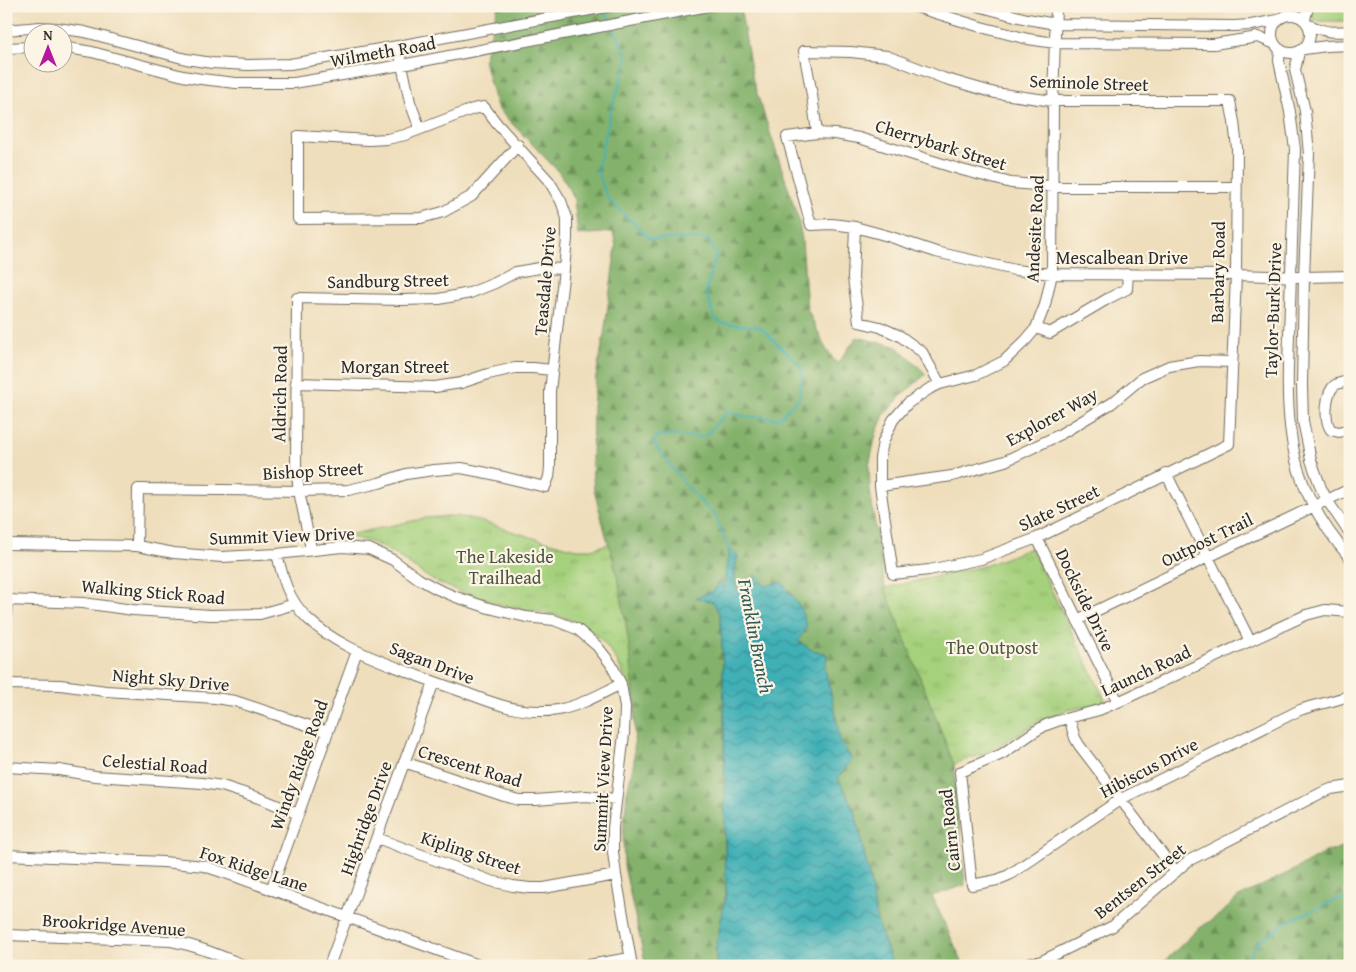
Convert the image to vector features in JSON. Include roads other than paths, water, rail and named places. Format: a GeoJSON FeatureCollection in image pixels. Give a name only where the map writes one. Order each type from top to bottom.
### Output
{"type":"FeatureCollection","features":[{"type":"Feature","properties":{"kind":"street","name":"Wilmeth Road"},"geometry":{"type":"LineString","coordinates":[[6,30],[40,27],[85,32],[186,59],[212,63],[232,65],[290,64],[611,6]]}},
{"type":"Feature","properties":{"kind":"street","name":"Wilmeth Road"},"geometry":{"type":"LineString","coordinates":[[72,49],[201,80],[236,83],[294,83],[402,65],[708,6]]}},
{"type":"Feature","properties":{"kind":"street"},"geometry":{"type":"LineString","coordinates":[[912,6],[1000,32],[1055,43],[1214,44],[1258,37],[1289,53],[1327,46],[1350,45]]}},
{"type":"Feature","properties":{"kind":"street"},"geometry":{"type":"LineString","coordinates":[[978,6],[1027,19],[1056,24],[1234,26],[1251,25],[1285,14],[1296,15],[1307,23],[1327,32],[1350,31]]}},
{"type":"Feature","properties":{"kind":"street","name":"Andesite Road"},"geometry":{"type":"LineString","coordinates":[[893,574],[880,486],[880,458],[883,442],[892,420],[908,403],[929,389],[940,384],[976,375],[1004,361],[1036,328],[1045,306],[1052,274],[1053,101],[1056,6]]}},
{"type":"Feature","properties":{"kind":"street"},"geometry":{"type":"LineString","coordinates":[[1302,50],[1311,38],[1311,32],[1307,23],[1308,6]]}},
{"type":"Feature","properties":{"kind":"street"},"geometry":{"type":"LineString","coordinates":[[1277,47],[1273,39],[1273,29],[1285,14]]}},
{"type":"Feature","properties":{"kind":"street"},"geometry":{"type":"LineString","coordinates":[[398,46],[410,102],[420,129],[387,139],[369,140],[298,136],[298,219],[421,218],[443,212],[472,196],[518,145]]}},
{"type":"Feature","properties":{"kind":"street"},"geometry":{"type":"LineString","coordinates":[[6,48],[22,47]]}},
{"type":"Feature","properties":{"kind":"street","name":"Taylor-Burk Drive"},"geometry":{"type":"LineString","coordinates":[[1277,47],[1290,112],[1295,149],[1287,389],[1289,419],[1296,461],[1303,484],[1313,506],[1333,538],[1350,558]]}},
{"type":"Feature","properties":{"kind":"street","name":"Taylor-Burk Drive"},"geometry":{"type":"LineString","coordinates":[[1302,50],[1295,70],[1305,111],[1309,154],[1304,277],[1302,385],[1304,421],[1311,460],[1327,500],[1350,534]]}},
{"type":"Feature","properties":{"kind":"street","name":"Seminole Street"},"geometry":{"type":"LineString","coordinates":[[817,133],[804,51],[851,52],[887,56],[943,78],[996,93],[1053,101],[1230,101]]}},
{"type":"Feature","properties":{"kind":"street","name":"Barbary Road"},"geometry":{"type":"LineString","coordinates":[[1229,444],[1236,274],[1237,141],[1230,101]]}},
{"type":"Feature","properties":{"kind":"street","name":"Teasdale Drive"},"geometry":{"type":"LineString","coordinates":[[420,129],[473,109],[484,107],[549,181],[561,200],[567,218],[567,239],[550,391],[550,467],[545,487]]}},
{"type":"Feature","properties":{"kind":"street","name":"Cherrybark Street"},"geometry":{"type":"LineString","coordinates":[[811,225],[787,137],[817,133],[859,138],[1011,183],[1054,186],[1236,187]]}},
{"type":"Feature","properties":{"kind":"street","name":"Mescalbean Drive"},"geometry":{"type":"LineString","coordinates":[[811,225],[832,224],[855,227],[936,252],[1015,270],[1052,274],[1350,276]]}},
{"type":"Feature","properties":{"kind":"street"},"geometry":{"type":"LineString","coordinates":[[855,227],[853,278],[859,322],[880,327],[900,336],[922,352],[940,384]]}},
{"type":"Feature","properties":{"kind":"street","name":"Sandburg Street"},"geometry":{"type":"LineString","coordinates":[[297,298],[439,299],[470,293],[516,272],[539,268],[564,270]]}},
{"type":"Feature","properties":{"kind":"street"},"geometry":{"type":"LineString","coordinates":[[1036,328],[1050,333],[1127,289],[1128,274]]}},
{"type":"Feature","properties":{"kind":"street","name":"Aldrich Road"},"geometry":{"type":"LineString","coordinates":[[297,298],[296,469],[311,549]]}},
{"type":"Feature","properties":{"kind":"street","name":"Explorer Way"},"geometry":{"type":"LineString","coordinates":[[880,486],[952,476],[1005,461],[1059,435],[1112,402],[1142,378],[1169,366],[1199,361],[1232,362]]}},
{"type":"Feature","properties":{"kind":"street","name":"Morgan Street"},"geometry":{"type":"LineString","coordinates":[[296,383],[435,387],[461,383],[515,368],[552,370]]}},
{"type":"Feature","properties":{"kind":"street"},"geometry":{"type":"LineString","coordinates":[[1350,380],[1335,385],[1330,391],[1327,401],[1328,428],[1334,432],[1350,429]]}},
{"type":"Feature","properties":{"kind":"street","name":"Slate Street"},"geometry":{"type":"LineString","coordinates":[[893,574],[929,570],[981,559],[1037,538],[1166,473],[1229,444]]}},
{"type":"Feature","properties":{"kind":"street","name":"Bishop Street"},"geometry":{"type":"LineString","coordinates":[[137,546],[138,489],[348,490],[406,474],[461,468],[545,487]]}},
{"type":"Feature","properties":{"kind":"street"},"geometry":{"type":"LineString","coordinates":[[1166,473],[1250,641]]}},
{"type":"Feature","properties":{"kind":"street","name":"Outpost Trail"},"geometry":{"type":"LineString","coordinates":[[1077,620],[1350,489]]}},
{"type":"Feature","properties":{"kind":"street","name":"Dockside Drive"},"geometry":{"type":"LineString","coordinates":[[1037,538],[1118,702]]}},
{"type":"Feature","properties":{"kind":"street","name":"Summit View Drive"},"geometry":{"type":"LineString","coordinates":[[6,544],[137,546],[174,553],[222,557],[277,554],[342,547],[369,549],[393,560],[419,579],[437,589],[456,597],[489,608],[526,617],[554,620],[577,629],[597,646],[611,664],[621,684],[625,707],[624,734],[613,828],[616,876],[631,962]]}},
{"type":"Feature","properties":{"kind":"street","name":"Sagan Drive"},"geometry":{"type":"LineString","coordinates":[[277,554],[283,580],[295,604],[318,628],[357,651],[434,682],[503,706],[541,711],[561,709],[584,702],[621,684]]}},
{"type":"Feature","properties":{"kind":"street"},"geometry":{"type":"LineString","coordinates":[[6,618],[7,600]]}},
{"type":"Feature","properties":{"kind":"street","name":"Walking Stick Road"},"geometry":{"type":"LineString","coordinates":[[7,600],[84,603],[133,610],[238,615],[260,614],[295,604]]}},
{"type":"Feature","properties":{"kind":"street","name":"Launch Road"},"geometry":{"type":"LineString","coordinates":[[960,772],[1002,754],[1046,725],[1099,710],[1118,702],[1306,615],[1325,610],[1350,612]]}},
{"type":"Feature","properties":{"kind":"street","name":"Windy Ridge Road"},"geometry":{"type":"LineString","coordinates":[[271,890],[357,651]]}},
{"type":"Feature","properties":{"kind":"street","name":"Highridge Drive"},"geometry":{"type":"LineString","coordinates":[[329,966],[434,682]]}},
{"type":"Feature","properties":{"kind":"street","name":"Night Sky Drive"},"geometry":{"type":"LineString","coordinates":[[6,684],[67,685],[106,691],[215,698],[235,701],[328,732]]}},
{"type":"Feature","properties":{"kind":"street","name":"Hibiscus Drive"},"geometry":{"type":"LineString","coordinates":[[972,885],[1009,875],[1121,799],[1300,710],[1340,699],[1350,694]]}},
{"type":"Feature","properties":{"kind":"street"},"geometry":{"type":"LineString","coordinates":[[1069,718],[1079,745],[1176,872]]}},
{"type":"Feature","properties":{"kind":"street","name":"Crescent Road"},"geometry":{"type":"LineString","coordinates":[[404,762],[519,800],[586,796],[616,799]]}},
{"type":"Feature","properties":{"kind":"street","name":"Celestial Road"},"geometry":{"type":"LineString","coordinates":[[6,767],[59,770],[95,776],[222,786],[262,799],[298,814]]}},
{"type":"Feature","properties":{"kind":"street","name":"Cairn Road"},"geometry":{"type":"LineString","coordinates":[[960,772],[972,885]]}},
{"type":"Feature","properties":{"kind":"street","name":"Bentsen Street"},"geometry":{"type":"LineString","coordinates":[[1031,962],[1039,962],[1046,959],[1113,926],[1197,856],[1321,793],[1350,786]]}},
{"type":"Feature","properties":{"kind":"street","name":"Kipling Street"},"geometry":{"type":"LineString","coordinates":[[377,838],[491,880],[513,886],[544,888],[616,876]]}},
{"type":"Feature","properties":{"kind":"street","name":"Fox Ridge Lane"},"geometry":{"type":"LineString","coordinates":[[6,855],[163,862],[204,866],[237,876],[482,966]]}},
{"type":"Feature","properties":{"kind":"street","name":"Brookridge Avenue"},"geometry":{"type":"LineString","coordinates":[[6,935],[172,941],[221,955],[244,965]]}},
{"type":"Feature","properties":{"kind":"street"},"geometry":{"type":"LineString","coordinates":[[583,966],[631,962]]}},
{"type":"Feature","properties":{"kind":"water"},"geometry":{"type":"Polygon","coordinates":[[[729,549],[738,556],[735,582],[738,591],[752,583],[755,574],[765,586],[782,582],[800,607],[807,627],[798,641],[810,649],[827,654],[825,670],[840,740],[852,760],[838,778],[855,811],[877,922],[893,966],[716,966],[716,947],[726,894],[722,645],[720,615],[713,602],[695,598],[714,591],[719,582],[724,589],[729,549]]]}},
{"type":"Feature","properties":{"kind":"waterway","name":"Franklin Branch"},"geometry":{"type":"LineString","coordinates":[[605,11],[611,22]]}},
{"type":"Feature","properties":{"kind":"waterway","name":"Franklin Branch"},"geometry":{"type":"LineString","coordinates":[[614,29],[628,58],[611,110],[597,171],[608,199],[650,239],[708,239],[716,254],[706,291],[714,318],[722,323],[760,327],[802,367],[799,398],[779,418],[746,417],[728,411],[704,437],[657,435],[654,444],[688,488],[716,517],[729,550]]}},
{"type":"Feature","properties":{"kind":"waterway"},"geometry":{"type":"LineString","coordinates":[[1242,966],[1260,941],[1288,921],[1338,899],[1350,899]]}},
{"type":"Feature","properties":{"kind":"park label","name":"The Lakeside Trailhead"},"geometry":{"type":"Point","coordinates":[505,567]}},
{"type":"Feature","properties":{"kind":"park label","name":"The Outpost"},"geometry":{"type":"Point","coordinates":[992,648]}}]}
